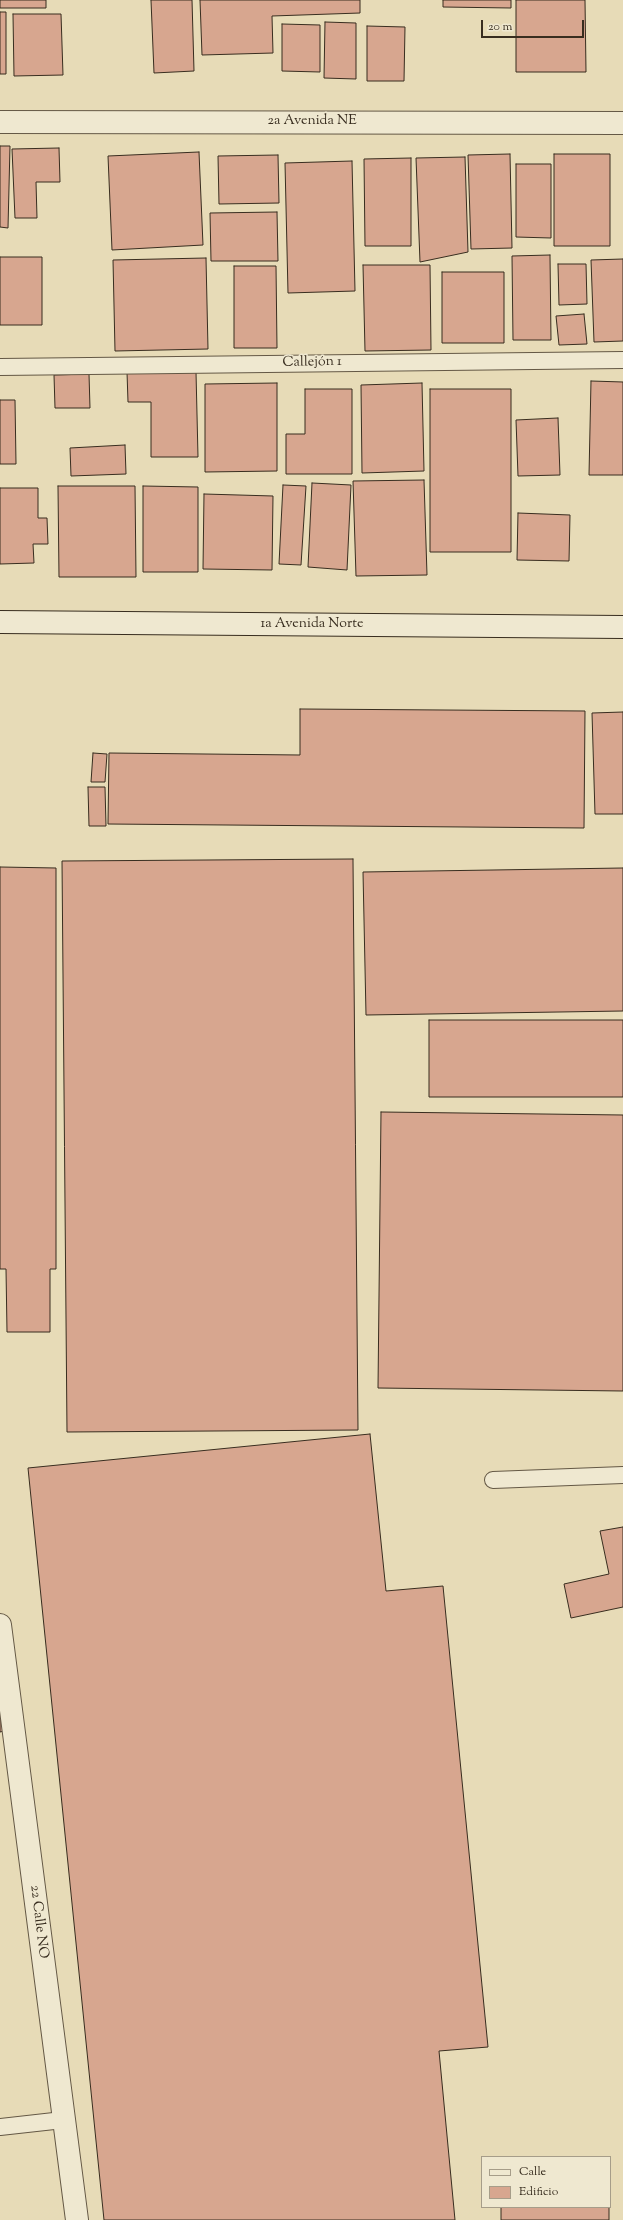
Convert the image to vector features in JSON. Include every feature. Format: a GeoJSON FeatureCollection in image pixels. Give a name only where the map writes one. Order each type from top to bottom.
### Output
{"type":"FeatureCollection","features":[{"type":"Feature","properties":{"kind":"street","name":"2a Avenida NE"},"geometry":{"type":"LineString","coordinates":[[0,122],[623,123]]}},
{"type":"Feature","properties":{"kind":"street","name":"1a Avenida Norte"},"geometry":{"type":"LineString","coordinates":[[0,622],[623,627]]}},
{"type":"Feature","properties":{"kind":"street","name":"22 Calle NO"},"geometry":{"type":"LineString","coordinates":[[0,1625],[62,2120],[77,2220]]}},
{"type":"Feature","properties":{"kind":"lane","name":"Callejón 1"},"geometry":{"type":"LineString","coordinates":[[0,367],[623,360]]}},
{"type":"Feature","properties":{"kind":"lane"},"geometry":{"type":"LineString","coordinates":[[493,1480],[623,1475]]}},
{"type":"Feature","properties":{"kind":"lane"},"geometry":{"type":"LineString","coordinates":[[0,2127],[62,2120]]}},
{"type":"Feature","properties":{"kind":"building"},"geometry":{"type":"Polygon","coordinates":[[[0,0],[46,0],[46,8],[0,8],[0,0]]]}},
{"type":"Feature","properties":{"kind":"building"},"geometry":{"type":"Polygon","coordinates":[[[151,0],[192,0],[194,71],[154,73],[151,0]]]}},
{"type":"Feature","properties":{"kind":"building"},"geometry":{"type":"Polygon","coordinates":[[[200,0],[360,0],[360,13],[272,16],[273,53],[202,55],[200,0]]]}},
{"type":"Feature","properties":{"kind":"building"},"geometry":{"type":"Polygon","coordinates":[[[443,0],[511,0],[511,8],[443,7],[443,0]]]}},
{"type":"Feature","properties":{"kind":"building"},"geometry":{"type":"Polygon","coordinates":[[[516,0],[585,0],[586,72],[516,72],[516,0]]]}},
{"type":"Feature","properties":{"kind":"building"},"geometry":{"type":"Polygon","coordinates":[[[0,12],[6,12],[6,74],[0,74],[0,12]]]}},
{"type":"Feature","properties":{"kind":"building"},"geometry":{"type":"Polygon","coordinates":[[[13,14],[61,14],[63,75],[14,76],[13,14]]]}},
{"type":"Feature","properties":{"kind":"building"},"geometry":{"type":"Polygon","coordinates":[[[325,22],[356,23],[356,79],[324,78],[325,22]]]}},
{"type":"Feature","properties":{"kind":"building"},"geometry":{"type":"Polygon","coordinates":[[[282,24],[320,25],[320,72],[282,71],[282,24]]]}},
{"type":"Feature","properties":{"kind":"building"},"geometry":{"type":"Polygon","coordinates":[[[367,26],[405,27],[404,81],[367,81],[367,26]]]}},
{"type":"Feature","properties":{"kind":"building"},"geometry":{"type":"Polygon","coordinates":[[[0,146],[10,146],[8,228],[0,227],[0,146]]]}},
{"type":"Feature","properties":{"kind":"building"},"geometry":{"type":"Polygon","coordinates":[[[59,148],[60,182],[36,182],[37,218],[15,218],[12,149],[59,148]]]}},
{"type":"Feature","properties":{"kind":"building"},"geometry":{"type":"Polygon","coordinates":[[[199,152],[203,245],[112,250],[108,156],[199,152]]]}},
{"type":"Feature","properties":{"kind":"building"},"geometry":{"type":"Polygon","coordinates":[[[510,154],[512,248],[471,249],[468,155],[510,154]]]}},
{"type":"Feature","properties":{"kind":"building"},"geometry":{"type":"Polygon","coordinates":[[[554,154],[610,154],[610,246],[554,246],[554,154]]]}},
{"type":"Feature","properties":{"kind":"building"},"geometry":{"type":"Polygon","coordinates":[[[278,155],[279,203],[219,204],[218,156],[278,155]]]}},
{"type":"Feature","properties":{"kind":"building"},"geometry":{"type":"Polygon","coordinates":[[[465,157],[468,252],[420,262],[416,158],[465,157]]]}},
{"type":"Feature","properties":{"kind":"building"},"geometry":{"type":"Polygon","coordinates":[[[411,158],[411,246],[365,246],[364,159],[411,158]]]}},
{"type":"Feature","properties":{"kind":"building"},"geometry":{"type":"Polygon","coordinates":[[[352,161],[355,291],[288,293],[285,163],[352,161]]]}},
{"type":"Feature","properties":{"kind":"building"},"geometry":{"type":"Polygon","coordinates":[[[516,164],[551,164],[551,238],[516,237],[516,164]]]}},
{"type":"Feature","properties":{"kind":"building"},"geometry":{"type":"Polygon","coordinates":[[[277,212],[278,261],[211,261],[210,213],[277,212]]]}},
{"type":"Feature","properties":{"kind":"building"},"geometry":{"type":"Polygon","coordinates":[[[550,255],[551,340],[513,340],[512,256],[550,255]]]}},
{"type":"Feature","properties":{"kind":"building"},"geometry":{"type":"Polygon","coordinates":[[[0,257],[42,257],[42,325],[0,325],[0,257]]]}},
{"type":"Feature","properties":{"kind":"building"},"geometry":{"type":"Polygon","coordinates":[[[206,258],[208,349],[115,351],[113,260],[206,258]]]}},
{"type":"Feature","properties":{"kind":"building"},"geometry":{"type":"Polygon","coordinates":[[[623,259],[623,341],[594,342],[591,260],[623,259]]]}},
{"type":"Feature","properties":{"kind":"building"},"geometry":{"type":"Polygon","coordinates":[[[558,264],[586,264],[587,304],[559,305],[558,264]]]}},
{"type":"Feature","properties":{"kind":"building"},"geometry":{"type":"Polygon","coordinates":[[[363,265],[430,265],[431,350],[365,351],[363,265]]]}},
{"type":"Feature","properties":{"kind":"building"},"geometry":{"type":"Polygon","coordinates":[[[234,266],[276,266],[277,348],[234,348],[234,266]]]}},
{"type":"Feature","properties":{"kind":"building"},"geometry":{"type":"Polygon","coordinates":[[[442,272],[504,272],[504,343],[442,343],[442,272]]]}},
{"type":"Feature","properties":{"kind":"building"},"geometry":{"type":"Polygon","coordinates":[[[584,314],[587,344],[559,345],[556,316],[584,314]]]}},
{"type":"Feature","properties":{"kind":"building"},"geometry":{"type":"Polygon","coordinates":[[[127,372],[196,372],[198,457],[151,457],[151,402],[128,402],[127,372]]]}},
{"type":"Feature","properties":{"kind":"building"},"geometry":{"type":"Polygon","coordinates":[[[89,374],[90,408],[55,408],[54,375],[89,374]]]}},
{"type":"Feature","properties":{"kind":"building"},"geometry":{"type":"Polygon","coordinates":[[[591,381],[623,382],[623,475],[589,475],[591,381]]]}},
{"type":"Feature","properties":{"kind":"building"},"geometry":{"type":"Polygon","coordinates":[[[277,383],[277,471],[205,472],[205,384],[277,383]]]}},
{"type":"Feature","properties":{"kind":"building"},"geometry":{"type":"Polygon","coordinates":[[[422,383],[424,471],[362,473],[361,385],[422,383]]]}},
{"type":"Feature","properties":{"kind":"building"},"geometry":{"type":"Polygon","coordinates":[[[305,389],[352,389],[352,474],[286,474],[286,434],[305,434],[305,389]]]}},
{"type":"Feature","properties":{"kind":"building"},"geometry":{"type":"Polygon","coordinates":[[[430,389],[511,389],[511,552],[430,552],[430,389]]]}},
{"type":"Feature","properties":{"kind":"building"},"geometry":{"type":"Polygon","coordinates":[[[0,400],[15,400],[16,464],[0,464],[0,400]]]}},
{"type":"Feature","properties":{"kind":"building"},"geometry":{"type":"Polygon","coordinates":[[[558,418],[560,475],[518,476],[516,420],[558,418]]]}},
{"type":"Feature","properties":{"kind":"building"},"geometry":{"type":"Polygon","coordinates":[[[125,445],[126,474],[71,476],[70,448],[125,445]]]}},
{"type":"Feature","properties":{"kind":"building"},"geometry":{"type":"Polygon","coordinates":[[[424,480],[427,575],[356,576],[353,481],[424,480]]]}},
{"type":"Feature","properties":{"kind":"building"},"geometry":{"type":"Polygon","coordinates":[[[312,483],[351,485],[347,570],[308,567],[312,483]]]}},
{"type":"Feature","properties":{"kind":"building"},"geometry":{"type":"Polygon","coordinates":[[[283,485],[306,486],[301,565],[279,564],[283,485]]]}},
{"type":"Feature","properties":{"kind":"building"},"geometry":{"type":"Polygon","coordinates":[[[58,486],[135,486],[136,577],[59,577],[58,486]]]}},
{"type":"Feature","properties":{"kind":"building"},"geometry":{"type":"Polygon","coordinates":[[[143,486],[198,487],[198,572],[143,572],[143,486]]]}},
{"type":"Feature","properties":{"kind":"building"},"geometry":{"type":"Polygon","coordinates":[[[0,488],[38,488],[38,518],[47,518],[48,544],[33,544],[34,563],[0,564],[0,488]]]}},
{"type":"Feature","properties":{"kind":"building"},"geometry":{"type":"Polygon","coordinates":[[[204,494],[273,496],[272,570],[203,569],[204,494]]]}},
{"type":"Feature","properties":{"kind":"building"},"geometry":{"type":"Polygon","coordinates":[[[518,513],[570,515],[569,561],[517,560],[518,513]]]}},
{"type":"Feature","properties":{"kind":"building"},"geometry":{"type":"Polygon","coordinates":[[[300,709],[585,711],[584,828],[108,824],[109,753],[300,755],[300,709]]]}},
{"type":"Feature","properties":{"kind":"building"},"geometry":{"type":"Polygon","coordinates":[[[623,712],[623,814],[595,814],[592,713],[623,712]]]}},
{"type":"Feature","properties":{"kind":"building"},"geometry":{"type":"Polygon","coordinates":[[[93,753],[107,754],[105,782],[91,782],[93,753]]]}},
{"type":"Feature","properties":{"kind":"building"},"geometry":{"type":"Polygon","coordinates":[[[88,787],[105,787],[106,826],[89,826],[88,787]]]}},
{"type":"Feature","properties":{"kind":"building"},"geometry":{"type":"Polygon","coordinates":[[[353,859],[358,1430],[67,1432],[62,861],[353,859]]]}},
{"type":"Feature","properties":{"kind":"building"},"geometry":{"type":"Polygon","coordinates":[[[0,867],[56,868],[56,1269],[50,1269],[50,1332],[7,1332],[6,1269],[0,1269],[0,867]]]}},
{"type":"Feature","properties":{"kind":"building"},"geometry":{"type":"Polygon","coordinates":[[[623,868],[623,1011],[366,1015],[363,872],[623,868]]]}},
{"type":"Feature","properties":{"kind":"building"},"geometry":{"type":"Polygon","coordinates":[[[429,1020],[623,1020],[623,1097],[429,1097],[429,1020]]]}},
{"type":"Feature","properties":{"kind":"building"},"geometry":{"type":"Polygon","coordinates":[[[381,1112],[623,1115],[623,1391],[378,1388],[381,1112]]]}},
{"type":"Feature","properties":{"kind":"building"},"geometry":{"type":"Polygon","coordinates":[[[370,1434],[386,1591],[443,1586],[488,2047],[439,2051],[455,2220],[104,2220],[28,1468],[370,1434]]]}},
{"type":"Feature","properties":{"kind":"building"},"geometry":{"type":"Polygon","coordinates":[[[623,1527],[623,1607],[571,1618],[564,1584],[609,1574],[600,1531],[623,1527]]]}},
{"type":"Feature","properties":{"kind":"building"},"geometry":{"type":"Polygon","coordinates":[[[0,1701],[4,1731],[0,1732],[0,1701]]]}},
{"type":"Feature","properties":{"kind":"building"},"geometry":{"type":"Polygon","coordinates":[[[501,2208],[609,2208],[609,2220],[501,2220],[501,2208]]]}}]}
